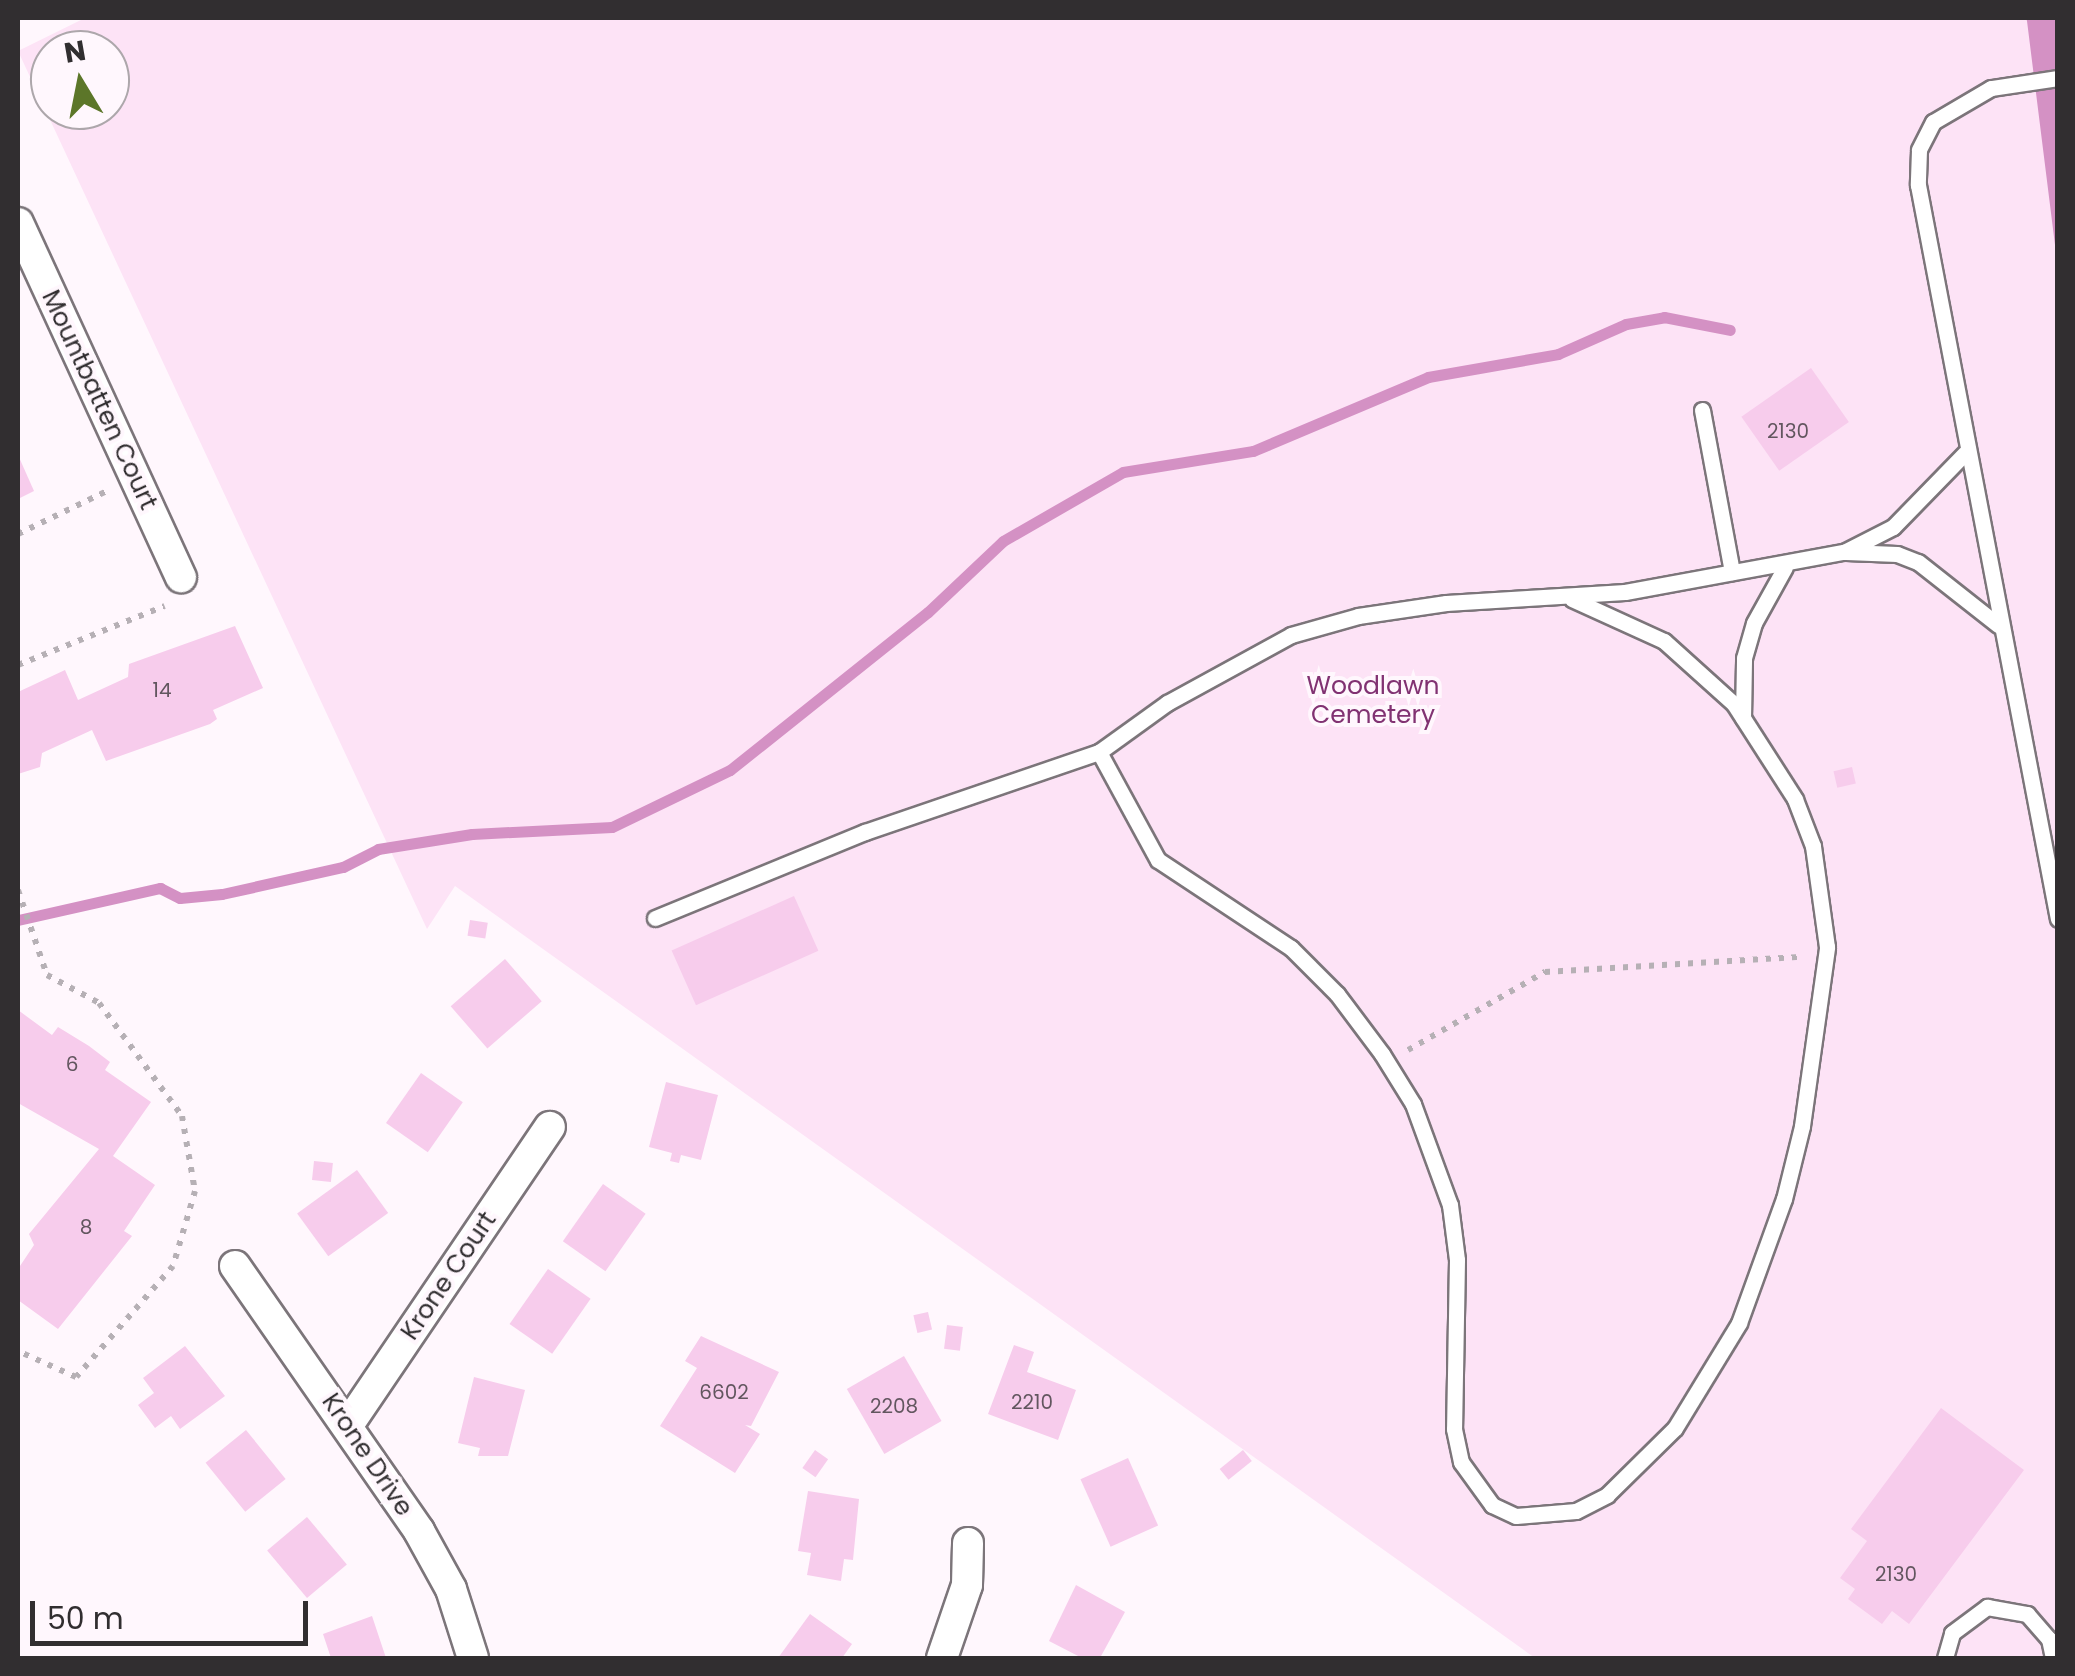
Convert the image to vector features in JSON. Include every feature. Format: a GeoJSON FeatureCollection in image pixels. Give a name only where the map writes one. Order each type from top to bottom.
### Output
{"type":"FeatureCollection","features":[{"type":"Feature","properties":{"kind":"street","name":"Mountbatten Court"},"geometry":{"type":"LineString","coordinates":[[18,223],[181,576]]}},
{"type":"Feature","properties":{"kind":"street","name":"Krone Court"},"geometry":{"type":"LineString","coordinates":[[348,1425],[550,1127]]}},
{"type":"Feature","properties":{"kind":"street","name":"Krone Drive"},"geometry":{"type":"LineString","coordinates":[[235,1266],[348,1425],[451,1589],[473,1658]]}},
{"type":"Feature","properties":{"kind":"street"},"geometry":{"type":"LineString","coordinates":[[942,1658],[967,1585],[968,1542]]}},
{"type":"Feature","properties":{"kind":"lane"},"geometry":{"type":"LineString","coordinates":[[2058,78],[2026,81],[1962,100],[1934,122],[1918,150],[1918,185],[1965,453],[2058,919]]}},
{"type":"Feature","properties":{"kind":"lane"},"geometry":{"type":"LineString","coordinates":[[1702,410],[1732,572]]}},
{"type":"Feature","properties":{"kind":"lane"},"geometry":{"type":"LineString","coordinates":[[655,918],[865,832],[1099,752],[1167,703],[1292,635],[1358,616],[1446,603],[1572,599],[1785,566],[1844,552],[1893,527],[1965,453]]}},
{"type":"Feature","properties":{"kind":"lane"},"geometry":{"type":"LineString","coordinates":[[1844,552],[1896,554],[1918,562],[1998,625]]}},
{"type":"Feature","properties":{"kind":"lane"},"geometry":{"type":"LineString","coordinates":[[1743,718],[1744,658],[1754,623],[1785,566]]}},
{"type":"Feature","properties":{"kind":"lane"},"geometry":{"type":"LineString","coordinates":[[1099,752],[1158,860],[1292,948],[1337,994],[1387,1062],[1413,1104],[1450,1205],[1456,1260],[1454,1414],[1461,1462],[1492,1505],[1516,1516],[1576,1511],[1606,1495],[1675,1428],[1739,1323],[1784,1199],[1802,1126],[1826,955],[1813,846],[1795,799],[1743,718],[1664,641],[1572,599]]}},
{"type":"Feature","properties":{"kind":"lane"},"geometry":{"type":"LineString","coordinates":[[1945,1658],[1952,1633],[1987,1607],[2027,1614],[2049,1639],[2053,1658]]}},
{"type":"Feature","properties":{"kind":"path"},"geometry":{"type":"LineString","coordinates":[[18,534],[135,478]]}},
{"type":"Feature","properties":{"kind":"path"},"geometry":{"type":"LineString","coordinates":[[18,665],[183,600],[181,576]]}},
{"type":"Feature","properties":{"kind":"path"},"geometry":{"type":"LineString","coordinates":[[18,894],[47,976],[99,1003],[168,1092],[192,1146],[195,1190],[173,1266],[76,1377],[18,1350]]}},
{"type":"Feature","properties":{"kind":"path"},"geometry":{"type":"LineString","coordinates":[[1387,1062],[1546,972],[1826,955]]}},
{"type":"Feature","properties":{"kind":"green space","name":"Woodlawn Cemetery"},"geometry":{"type":"Polygon","coordinates":[[[85,18],[2057,18],[2057,1658],[1535,1658],[455,886],[427,929],[55,130],[130,130],[130,30],[61,30],[85,18]]]}},
{"type":"Feature","properties":{"kind":"green space","name":"Woodlawn Cemetery"},"geometry":{"type":"Polygon","coordinates":[[[30,45],[30,77],[18,51],[30,45]]]}},
{"type":"Feature","properties":{"kind":"shaded area"},"geometry":{"type":"Polygon","coordinates":[[[2026,18],[2057,18],[2057,261],[2027,21],[2026,18]]]}},
{"type":"Feature","properties":{"kind":"building"},"geometry":{"type":"Polygon","coordinates":[[[1811,368],[1849,422],[1779,471],[1741,417],[1811,368]]]}},
{"type":"Feature","properties":{"kind":"building"},"geometry":{"type":"Polygon","coordinates":[[[18,455],[34,491],[18,499],[18,455]]]}},
{"type":"Feature","properties":{"kind":"building"},"geometry":{"type":"Polygon","coordinates":[[[235,626],[263,688],[213,710],[217,719],[210,724],[106,761],[92,730],[42,753],[40,767],[18,774],[18,692],[65,670],[78,700],[128,677],[129,664],[235,626]]]}},
{"type":"Feature","properties":{"kind":"building"},"geometry":{"type":"Polygon","coordinates":[[[1852,767],[1856,784],[1837,788],[1833,771],[1852,767]]]}},
{"type":"Feature","properties":{"kind":"building"},"geometry":{"type":"Polygon","coordinates":[[[794,896],[818,951],[696,1005],[672,951],[794,896]]]}},
{"type":"Feature","properties":{"kind":"building"},"geometry":{"type":"Polygon","coordinates":[[[470,920],[488,923],[485,939],[467,936],[470,920]]]}},
{"type":"Feature","properties":{"kind":"building"},"geometry":{"type":"Polygon","coordinates":[[[505,959],[542,1001],[487,1048],[451,1006],[505,959]]]}},
{"type":"Feature","properties":{"kind":"building"},"geometry":{"type":"Polygon","coordinates":[[[18,1010],[52,1035],[58,1027],[89,1046],[110,1062],[105,1070],[151,1102],[113,1156],[155,1185],[124,1231],[132,1236],[58,1329],[18,1300],[18,1269],[34,1245],[29,1234],[99,1149],[18,1103],[18,1010]]]}},
{"type":"Feature","properties":{"kind":"building"},"geometry":{"type":"Polygon","coordinates":[[[421,1073],[463,1102],[428,1152],[386,1123],[421,1073]]]}},
{"type":"Feature","properties":{"kind":"building"},"geometry":{"type":"Polygon","coordinates":[[[666,1082],[718,1095],[701,1160],[681,1155],[679,1163],[670,1161],[672,1153],[649,1147],[666,1082]]]}},
{"type":"Feature","properties":{"kind":"building"},"geometry":{"type":"Polygon","coordinates":[[[314,1161],[333,1163],[331,1182],[312,1180],[314,1161]]]}},
{"type":"Feature","properties":{"kind":"building"},"geometry":{"type":"Polygon","coordinates":[[[357,1170],[388,1213],[328,1256],[297,1213],[357,1170]]]}},
{"type":"Feature","properties":{"kind":"building"},"geometry":{"type":"Polygon","coordinates":[[[603,1184],[646,1214],[605,1271],[563,1241],[603,1184]]]}},
{"type":"Feature","properties":{"kind":"building"},"geometry":{"type":"Polygon","coordinates":[[[548,1269],[591,1299],[552,1354],[510,1324],[548,1269]]]}},
{"type":"Feature","properties":{"kind":"building"},"geometry":{"type":"Polygon","coordinates":[[[928,1312],[932,1330],[917,1333],[913,1315],[928,1312]]]}},
{"type":"Feature","properties":{"kind":"building"},"geometry":{"type":"Polygon","coordinates":[[[947,1325],[963,1327],[960,1351],[944,1349],[947,1325]]]}},
{"type":"Feature","properties":{"kind":"building"},"geometry":{"type":"Polygon","coordinates":[[[701,1336],[779,1372],[751,1426],[745,1425],[760,1434],[735,1473],[660,1426],[697,1368],[685,1361],[701,1336]]]}},
{"type":"Feature","properties":{"kind":"building"},"geometry":{"type":"Polygon","coordinates":[[[1014,1345],[1034,1352],[1027,1372],[1076,1390],[1058,1440],[988,1414],[1014,1345]]]}},
{"type":"Feature","properties":{"kind":"building"},"geometry":{"type":"Polygon","coordinates":[[[185,1346],[225,1396],[180,1429],[171,1416],[155,1428],[138,1405],[154,1393],[143,1378],[185,1346]]]}},
{"type":"Feature","properties":{"kind":"building"},"geometry":{"type":"Polygon","coordinates":[[[904,1356],[941,1421],[884,1454],[847,1389],[904,1356]]]}},
{"type":"Feature","properties":{"kind":"building"},"geometry":{"type":"Polygon","coordinates":[[[474,1377],[525,1390],[508,1456],[478,1456],[480,1448],[458,1443],[474,1377]]]}},
{"type":"Feature","properties":{"kind":"building"},"geometry":{"type":"Polygon","coordinates":[[[1941,1408],[2024,1470],[1909,1624],[1892,1611],[1882,1624],[1848,1599],[1855,1589],[1840,1578],[1867,1541],[1851,1529],[1941,1408]]]}},
{"type":"Feature","properties":{"kind":"building"},"geometry":{"type":"Polygon","coordinates":[[[246,1430],[286,1479],[245,1512],[206,1463],[246,1430]]]}},
{"type":"Feature","properties":{"kind":"building"},"geometry":{"type":"Polygon","coordinates":[[[815,1450],[828,1459],[815,1477],[802,1468],[815,1450]]]}},
{"type":"Feature","properties":{"kind":"building"},"geometry":{"type":"Polygon","coordinates":[[[1243,1450],[1252,1461],[1228,1480],[1220,1469],[1243,1450]]]}},
{"type":"Feature","properties":{"kind":"building"},"geometry":{"type":"Polygon","coordinates":[[[1128,1458],[1158,1526],[1111,1547],[1080,1479],[1128,1458]]]}},
{"type":"Feature","properties":{"kind":"building"},"geometry":{"type":"Polygon","coordinates":[[[808,1491],[859,1499],[853,1560],[844,1559],[841,1581],[807,1575],[811,1553],[798,1551],[808,1491]]]}},
{"type":"Feature","properties":{"kind":"building"},"geometry":{"type":"Polygon","coordinates":[[[307,1517],[347,1564],[307,1598],[267,1550],[307,1517]]]}},
{"type":"Feature","properties":{"kind":"building"},"geometry":{"type":"Polygon","coordinates":[[[1076,1585],[1125,1612],[1100,1658],[1082,1658],[1049,1641],[1076,1585]]]}},
{"type":"Feature","properties":{"kind":"building"},"geometry":{"type":"Polygon","coordinates":[[[810,1614],[852,1644],[842,1658],[778,1658],[810,1614]]]}},
{"type":"Feature","properties":{"kind":"building"},"geometry":{"type":"Polygon","coordinates":[[[372,1616],[386,1658],[331,1658],[323,1634],[372,1616]]]}},
{"type":"Feature","properties":{"kind":"waterway"},"geometry":{"type":"LineString","coordinates":[[18,920],[160,888],[180,898],[222,894],[343,867],[378,849],[472,834],[612,827],[730,770],[928,612],[1003,541],[1123,472],[1253,451],[1428,377],[1558,354],[1626,324],[1664,317],[1730,330]]}}]}
